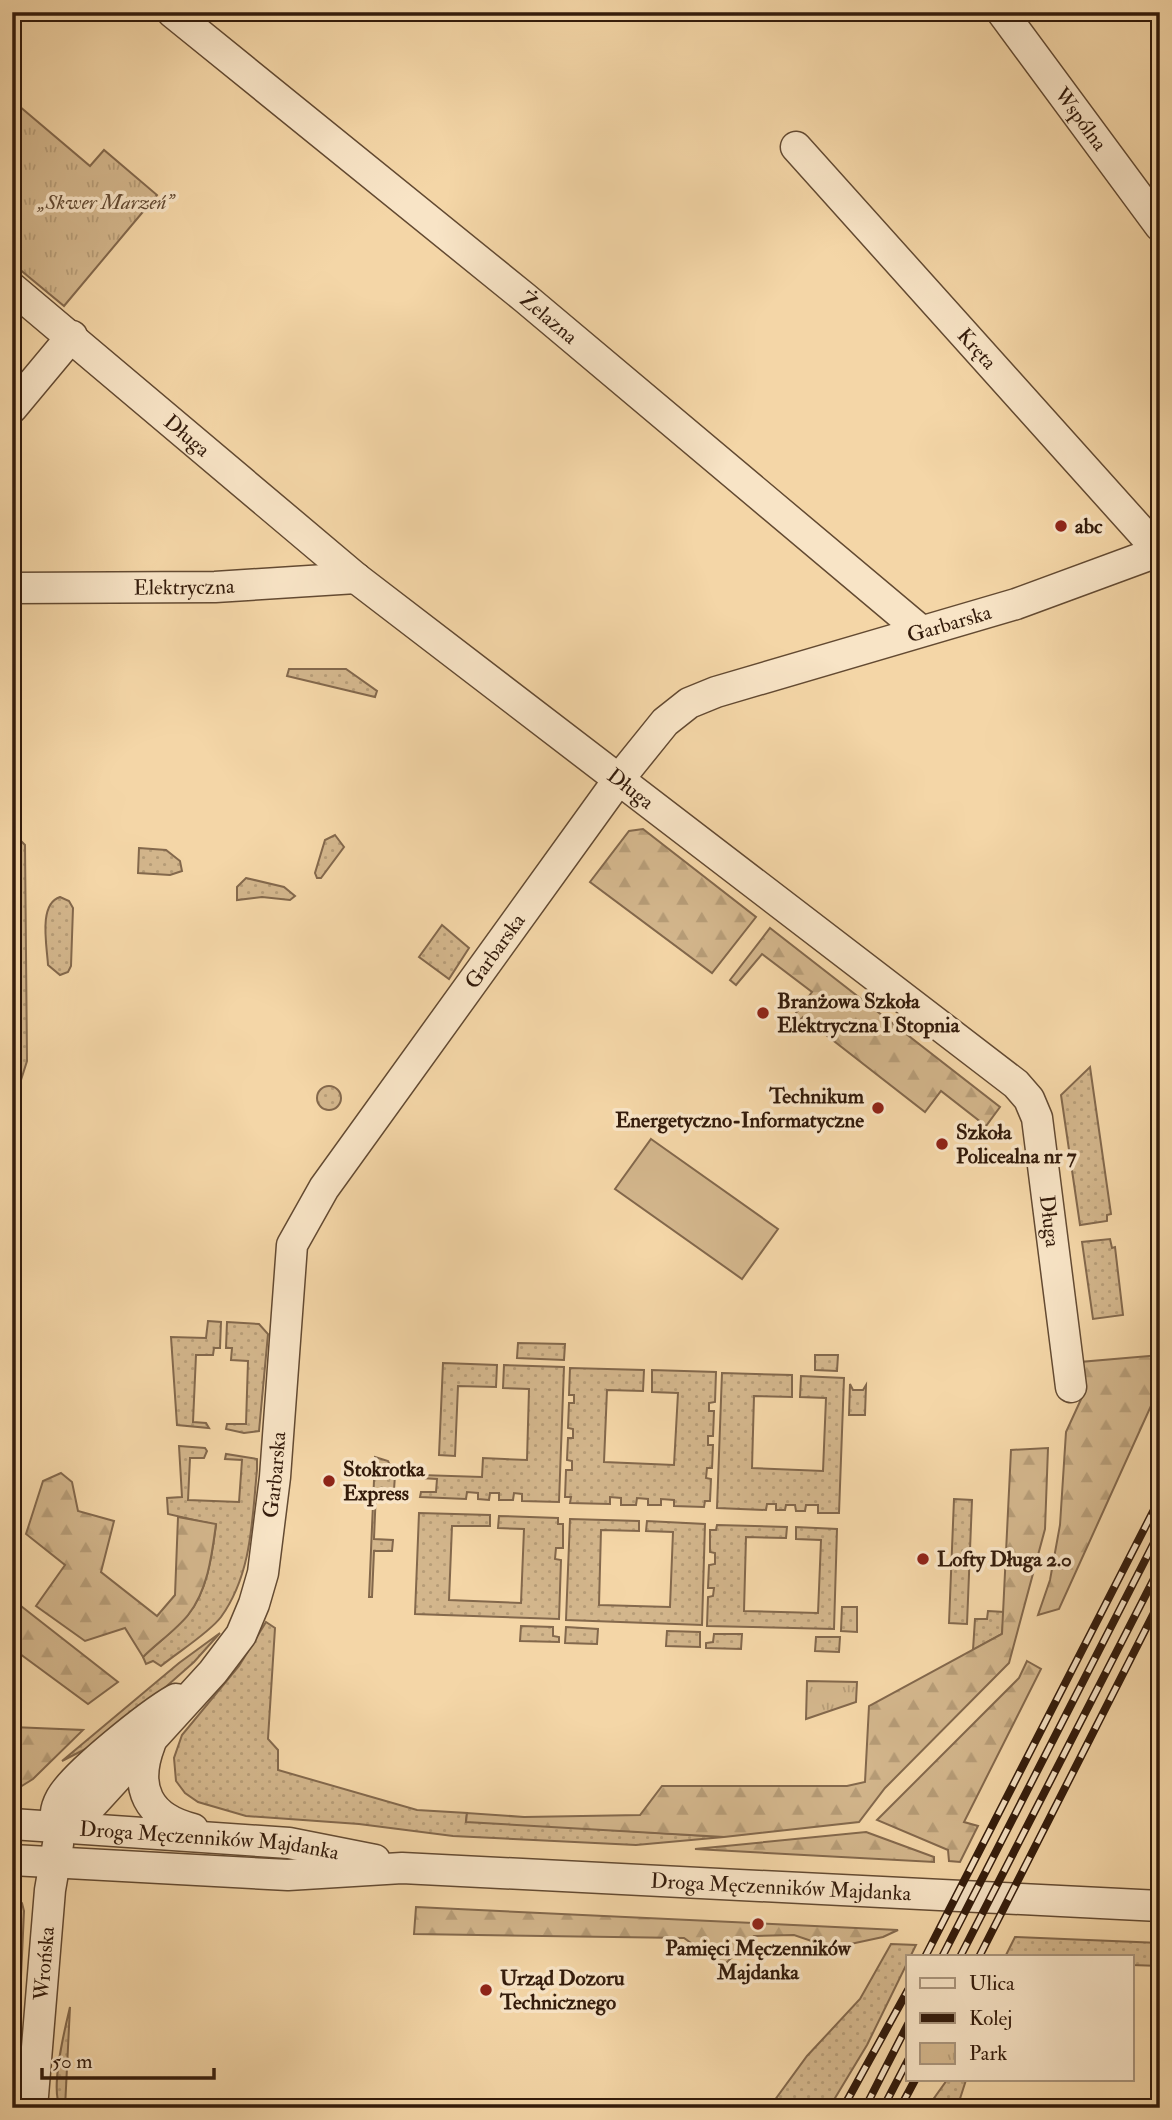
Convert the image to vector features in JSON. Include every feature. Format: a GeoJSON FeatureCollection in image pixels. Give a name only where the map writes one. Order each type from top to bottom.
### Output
{"type":"FeatureCollection","features":[{"type":"Feature","properties":{"kind":"street","name":"Wspólna"},"geometry":{"type":"LineString","coordinates":[[1002,12],[1160,226]]}},
{"type":"Feature","properties":{"kind":"street","name":"Żelazna"},"geometry":{"type":"LineString","coordinates":[[177,14],[525,298],[920,630]]}},
{"type":"Feature","properties":{"kind":"street","name":"Kręta"},"geometry":{"type":"LineString","coordinates":[[796,147],[1157,552]]}},
{"type":"Feature","properties":{"kind":"street","name":"Długa"},"geometry":{"type":"LineString","coordinates":[[12,288],[356,578],[1016,1084],[1029,1099],[1037,1118],[1071,1387]]}},
{"type":"Feature","properties":{"kind":"street"},"geometry":{"type":"LineString","coordinates":[[12,408],[72,336]]}},
{"type":"Feature","properties":{"kind":"street","name":"Garbarska"},"geometry":{"type":"LineString","coordinates":[[206,1681],[153,1712],[71,1784],[57,1808],[55,1819],[59,1828],[79,1819],[150,1744],[206,1681],[241,1635],[263,1573],[275,1477],[292,1245],[324,1188],[369,1123],[619,779],[665,722],[689,703],[716,691],[1016,604],[1157,552]]}},
{"type":"Feature","properties":{"kind":"street","name":"Elektryczna"},"geometry":{"type":"LineString","coordinates":[[12,588],[215,586],[356,578]]}},
{"type":"Feature","properties":{"kind":"street","name":"Garbarska"},"geometry":{"type":"LineString","coordinates":[[150,1744],[142,1763],[142,1785],[164,1820],[255,1842]]}},
{"type":"Feature","properties":{"kind":"street","name":"Droga Męczenników Majdanka"},"geometry":{"type":"LineString","coordinates":[[12,1824],[255,1842],[351,1853],[402,1868]]}},
{"type":"Feature","properties":{"kind":"street","name":"Wrońska"},"geometry":{"type":"LineString","coordinates":[[26,2098],[59,1828]]}},
{"type":"Feature","properties":{"kind":"street","name":"Droga Męczenników Majdanka"},"geometry":{"type":"LineString","coordinates":[[12,1860],[288,1875],[402,1868],[1160,1906]]}},
{"type":"Feature","properties":{"kind":"green space","name":"„Skwer Marzeń”"},"geometry":{"type":"Polygon","coordinates":[[[12,100],[90,166],[104,150],[157,195],[64,306],[12,263],[12,100]]]}},
{"type":"Feature","properties":{"kind":"green space"},"geometry":{"type":"Polygon","coordinates":[[[289,669],[346,669],[377,691],[375,697],[287,676],[289,669]]]}},
{"type":"Feature","properties":{"kind":"green space"},"geometry":{"type":"Polygon","coordinates":[[[643,829],[756,917],[712,973],[590,882],[629,831],[643,829]]]}},
{"type":"Feature","properties":{"kind":"green space"},"geometry":{"type":"Polygon","coordinates":[[[335,835],[344,847],[321,878],[317,878],[315,873],[325,840],[335,835]]]}},
{"type":"Feature","properties":{"kind":"green space"},"geometry":{"type":"Polygon","coordinates":[[[12,836],[25,845],[27,1061],[21,1080],[12,1089],[12,836]]]}},
{"type":"Feature","properties":{"kind":"green space"},"geometry":{"type":"Polygon","coordinates":[[[139,848],[166,850],[180,861],[182,871],[170,875],[138,873],[139,848]]]}},
{"type":"Feature","properties":{"kind":"green space"},"geometry":{"type":"Polygon","coordinates":[[[246,878],[284,887],[295,896],[290,900],[262,897],[237,900],[237,887],[246,878]]]}},
{"type":"Feature","properties":{"kind":"green space"},"geometry":{"type":"Polygon","coordinates":[[[60,897],[69,901],[73,908],[71,966],[68,972],[60,975],[48,965],[45,926],[49,908],[53,901],[60,897]]]}},
{"type":"Feature","properties":{"kind":"green space"},"geometry":{"type":"Polygon","coordinates":[[[442,925],[469,948],[449,979],[419,957],[442,925]]]}},
{"type":"Feature","properties":{"kind":"green space"},"geometry":{"type":"Polygon","coordinates":[[[770,928],[1000,1107],[986,1126],[941,1091],[925,1112],[803,1017],[799,1021],[793,1017],[812,992],[762,954],[736,985],[730,980],[770,928]]]}},
{"type":"Feature","properties":{"kind":"green space"},"geometry":{"type":"Polygon","coordinates":[[[1090,1067],[1111,1214],[1107,1215],[1107,1221],[1080,1225],[1061,1095],[1090,1067]]]}},
{"type":"Feature","properties":{"kind":"green space"},"geometry":{"type":"Polygon","coordinates":[[[329,1086],[338,1089],[341,1098],[338,1107],[329,1110],[320,1107],[317,1098],[320,1089],[329,1086]]]}},
{"type":"Feature","properties":{"kind":"green space"},"geometry":{"type":"Polygon","coordinates":[[[651,1139],[778,1229],[742,1279],[615,1189],[651,1139]]]}},
{"type":"Feature","properties":{"kind":"green space"},"geometry":{"type":"Polygon","coordinates":[[[1110,1239],[1112,1248],[1115,1247],[1123,1315],[1093,1319],[1082,1242],[1110,1239]]]}},
{"type":"Feature","properties":{"kind":"green space"},"geometry":{"type":"Polygon","coordinates":[[[208,1321],[221,1322],[220,1348],[214,1348],[213,1355],[196,1355],[193,1422],[206,1423],[209,1428],[177,1425],[171,1337],[206,1338],[208,1321]]]}},
{"type":"Feature","properties":{"kind":"green space"},"geometry":{"type":"Polygon","coordinates":[[[227,1322],[259,1324],[268,1334],[259,1431],[244,1433],[226,1429],[227,1424],[246,1424],[248,1361],[231,1360],[232,1348],[226,1348],[227,1322]]]}},
{"type":"Feature","properties":{"kind":"green space"},"geometry":{"type":"Polygon","coordinates":[[[518,1343],[565,1344],[564,1360],[517,1358],[518,1343]]]}},
{"type":"Feature","properties":{"kind":"green space"},"geometry":{"type":"Polygon","coordinates":[[[815,1355],[838,1355],[837,1371],[815,1370],[815,1355]]]}},
{"type":"Feature","properties":{"kind":"green space"},"geometry":{"type":"Polygon","coordinates":[[[1160,1355],[1160,1386],[1059,1609],[1038,1615],[1050,1580],[1060,1525],[1066,1432],[1083,1395],[1080,1362],[1160,1355]]]}},
{"type":"Feature","properties":{"kind":"green space"},"geometry":{"type":"Polygon","coordinates":[[[443,1363],[497,1365],[496,1387],[458,1386],[455,1456],[439,1455],[443,1363]]]}},
{"type":"Feature","properties":{"kind":"green space"},"geometry":{"type":"Polygon","coordinates":[[[504,1365],[564,1367],[559,1502],[522,1501],[522,1494],[514,1493],[513,1500],[499,1500],[499,1493],[490,1493],[489,1500],[478,1499],[478,1493],[467,1492],[466,1499],[420,1497],[421,1492],[436,1492],[437,1479],[421,1478],[421,1475],[482,1477],[483,1458],[527,1460],[529,1389],[503,1388],[504,1365]]]}},
{"type":"Feature","properties":{"kind":"green space"},"geometry":{"type":"Polygon","coordinates":[[[570,1368],[644,1370],[643,1391],[607,1390],[604,1462],[674,1465],[678,1393],[652,1392],[652,1370],[716,1372],[715,1402],[709,1403],[709,1411],[714,1411],[713,1436],[708,1436],[708,1445],[713,1445],[712,1468],[707,1468],[706,1478],[711,1479],[710,1501],[705,1501],[704,1507],[674,1506],[674,1500],[661,1499],[661,1505],[648,1505],[648,1499],[637,1498],[636,1505],[621,1505],[621,1498],[610,1497],[610,1504],[570,1503],[571,1497],[565,1497],[566,1470],[572,1470],[572,1461],[567,1460],[568,1438],[573,1438],[573,1429],[568,1428],[569,1403],[574,1403],[574,1395],[569,1395],[570,1368]]]}},
{"type":"Feature","properties":{"kind":"green space"},"geometry":{"type":"Polygon","coordinates":[[[722,1373],[792,1375],[792,1397],[754,1396],[752,1468],[823,1471],[826,1398],[800,1397],[801,1376],[844,1378],[839,1513],[818,1513],[818,1505],[806,1505],[805,1511],[796,1511],[795,1505],[786,1505],[785,1510],[776,1510],[776,1504],[767,1504],[766,1510],[717,1508],[722,1373]]]}},
{"type":"Feature","properties":{"kind":"green space"},"geometry":{"type":"Polygon","coordinates":[[[850,1384],[853,1390],[863,1390],[866,1385],[865,1415],[849,1415],[850,1384]]]}},
{"type":"Feature","properties":{"kind":"green space"},"geometry":{"type":"Polygon","coordinates":[[[179,1446],[205,1448],[207,1451],[204,1458],[190,1458],[188,1500],[239,1502],[242,1460],[225,1459],[226,1454],[257,1459],[257,1470],[249,1546],[239,1583],[231,1600],[221,1617],[209,1629],[161,1666],[153,1661],[146,1664],[143,1657],[178,1626],[195,1605],[208,1572],[216,1525],[168,1514],[167,1498],[182,1497],[179,1446]]]}},
{"type":"Feature","properties":{"kind":"green space"},"geometry":{"type":"Polygon","coordinates":[[[1048,1448],[1045,1529],[1009,1663],[885,1788],[859,1822],[724,1837],[466,1822],[467,1813],[524,1817],[640,1815],[662,1786],[847,1786],[865,1782],[869,1706],[1002,1634],[1011,1450],[1048,1448]]]}},
{"type":"Feature","properties":{"kind":"green space"},"geometry":{"type":"Polygon","coordinates":[[[375,1457],[388,1461],[395,1475],[394,1490],[376,1490],[374,1539],[393,1540],[392,1551],[374,1551],[372,1597],[369,1597],[375,1457]]]}},
{"type":"Feature","properties":{"kind":"green space"},"geometry":{"type":"Polygon","coordinates":[[[61,1473],[72,1482],[78,1511],[114,1521],[101,1572],[157,1616],[175,1595],[178,1517],[216,1524],[208,1571],[195,1605],[178,1626],[143,1657],[125,1628],[85,1641],[36,1606],[65,1565],[26,1534],[43,1481],[61,1473]]]}},
{"type":"Feature","properties":{"kind":"green space"},"geometry":{"type":"Polygon","coordinates":[[[954,1499],[972,1500],[967,1624],[949,1623],[954,1499]]]}},
{"type":"Feature","properties":{"kind":"green space"},"geometry":{"type":"Polygon","coordinates":[[[419,1513],[490,1515],[490,1526],[452,1526],[449,1600],[521,1603],[524,1529],[498,1528],[499,1516],[558,1518],[558,1524],[563,1524],[563,1548],[556,1548],[555,1559],[561,1560],[559,1619],[415,1614],[419,1513]]]}},
{"type":"Feature","properties":{"kind":"green space"},"geometry":{"type":"Polygon","coordinates":[[[570,1519],[639,1521],[639,1531],[601,1530],[599,1605],[670,1607],[673,1532],[646,1531],[647,1521],[705,1524],[702,1625],[566,1620],[570,1519]]]}},
{"type":"Feature","properties":{"kind":"green space"},"geometry":{"type":"Polygon","coordinates":[[[717,1525],[787,1527],[786,1538],[746,1537],[744,1611],[818,1613],[821,1540],[796,1539],[796,1527],[837,1529],[834,1629],[707,1626],[708,1597],[713,1596],[714,1588],[708,1588],[709,1565],[715,1564],[715,1553],[710,1552],[710,1530],[716,1530],[717,1525]]]}},
{"type":"Feature","properties":{"kind":"green space"},"geometry":{"type":"Polygon","coordinates":[[[12,1599],[118,1682],[88,1704],[12,1648],[12,1599]]]}},
{"type":"Feature","properties":{"kind":"green space"},"geometry":{"type":"Polygon","coordinates":[[[842,1607],[857,1607],[857,1632],[841,1631],[842,1607]]]}},
{"type":"Feature","properties":{"kind":"green space"},"geometry":{"type":"Polygon","coordinates":[[[988,1611],[1004,1612],[1002,1634],[973,1650],[975,1619],[987,1619],[988,1611]]]}},
{"type":"Feature","properties":{"kind":"green space"},"geometry":{"type":"Polygon","coordinates":[[[266,1622],[275,1628],[268,1739],[278,1750],[278,1770],[417,1810],[467,1813],[466,1821],[724,1837],[636,1845],[453,1836],[359,1824],[246,1816],[198,1802],[185,1793],[176,1781],[174,1758],[182,1735],[239,1666],[266,1622]]]}},
{"type":"Feature","properties":{"kind":"green space"},"geometry":{"type":"Polygon","coordinates":[[[521,1626],[553,1627],[553,1636],[559,1637],[559,1642],[520,1641],[521,1626]]]}},
{"type":"Feature","properties":{"kind":"green space"},"geometry":{"type":"Polygon","coordinates":[[[566,1627],[598,1629],[597,1644],[565,1643],[566,1627]]]}},
{"type":"Feature","properties":{"kind":"green space"},"geometry":{"type":"Polygon","coordinates":[[[667,1631],[700,1632],[700,1647],[666,1646],[667,1631]]]}},
{"type":"Feature","properties":{"kind":"green space"},"geometry":{"type":"Polygon","coordinates":[[[220,1633],[194,1662],[109,1737],[62,1761],[179,1663],[220,1633]]]}},
{"type":"Feature","properties":{"kind":"green space"},"geometry":{"type":"Polygon","coordinates":[[[714,1634],[742,1634],[741,1649],[706,1648],[706,1643],[713,1642],[714,1634]]]}},
{"type":"Feature","properties":{"kind":"green space"},"geometry":{"type":"Polygon","coordinates":[[[816,1637],[840,1637],[839,1652],[815,1651],[816,1637]]]}},
{"type":"Feature","properties":{"kind":"green space"},"geometry":{"type":"Polygon","coordinates":[[[1027,1661],[1041,1669],[964,1822],[978,1826],[960,1862],[949,1861],[948,1850],[877,1820],[1019,1678],[1027,1661]]]}},
{"type":"Feature","properties":{"kind":"green space"},"geometry":{"type":"Polygon","coordinates":[[[807,1681],[857,1682],[856,1702],[806,1719],[807,1681]]]}},
{"type":"Feature","properties":{"kind":"green space"},"geometry":{"type":"Polygon","coordinates":[[[12,1727],[83,1730],[33,1779],[12,1792],[12,1727]]]}},
{"type":"Feature","properties":{"kind":"green space"},"geometry":{"type":"Polygon","coordinates":[[[866,1832],[934,1857],[934,1862],[695,1849],[866,1832]]]}},
{"type":"Feature","properties":{"kind":"green space"},"geometry":{"type":"Polygon","coordinates":[[[12,1896],[22,1903],[24,1911],[19,2022],[12,2025],[12,1896]]]}},
{"type":"Feature","properties":{"kind":"green space"},"geometry":{"type":"Polygon","coordinates":[[[416,1907],[898,1930],[883,1937],[832,1948],[794,1935],[754,1936],[723,1966],[684,1938],[414,1934],[416,1907]]]}},
{"type":"Feature","properties":{"kind":"green space"},"geometry":{"type":"Polygon","coordinates":[[[1015,1937],[1160,1943],[1160,1966],[1134,1965],[1134,1955],[1006,1955],[1015,1937]]]}},
{"type":"Feature","properties":{"kind":"green space"},"geometry":{"type":"Polygon","coordinates":[[[891,1944],[916,1945],[911,1955],[906,1955],[906,1965],[867,2045],[829,2108],[769,2108],[807,2056],[860,1999],[891,1944]]]}},
{"type":"Feature","properties":{"kind":"green space"},"geometry":{"type":"Polygon","coordinates":[[[70,2007],[65,2108],[61,2108],[57,2075],[70,2007]]]}},
{"type":"Feature","properties":{"kind":"green space"},"geometry":{"type":"Polygon","coordinates":[[[946,2082],[965,2082],[957,2108],[927,2108],[946,2082]]]}},
{"type":"Feature","properties":{"kind":"railway"},"geometry":{"type":"LineString","coordinates":[[926,1955],[1160,1498]]}},
{"type":"Feature","properties":{"kind":"railway"},"geometry":{"type":"LineString","coordinates":[[943,1955],[1160,1531]]}},
{"type":"Feature","properties":{"kind":"railway"},"geometry":{"type":"LineString","coordinates":[[961,1955],[1160,1567]]}},
{"type":"Feature","properties":{"kind":"railway"},"geometry":{"type":"LineString","coordinates":[[980,1955],[1160,1601]]}},
{"type":"Feature","properties":{"kind":"railway"},"geometry":{"type":"LineString","coordinates":[[843,2108],[906,1994]]}},
{"type":"Feature","properties":{"kind":"railway"},"geometry":{"type":"LineString","coordinates":[[865,2108],[906,2028]]}},
{"type":"Feature","properties":{"kind":"railway"},"geometry":{"type":"LineString","coordinates":[[883,2108],[906,2064]]}},
{"type":"Feature","properties":{"kind":"railway"},"geometry":{"type":"LineString","coordinates":[[900,2108],[914,2082]]}},
{"type":"Feature","properties":{"kind":"place","name":"abc"},"geometry":{"type":"Point","coordinates":[1061,526]}},
{"type":"Feature","properties":{"kind":"place","name":"Branżowa Szkoła Elektryczna I Stopnia"},"geometry":{"type":"Point","coordinates":[763,1013]}},
{"type":"Feature","properties":{"kind":"place","name":"Technikum Energetyczno-Informatyczne"},"geometry":{"type":"Point","coordinates":[878,1108]}},
{"type":"Feature","properties":{"kind":"place","name":"Szkoła Policealna nr 7"},"geometry":{"type":"Point","coordinates":[942,1144]}},
{"type":"Feature","properties":{"kind":"place","name":"Stokrotka Express"},"geometry":{"type":"Point","coordinates":[329,1481]}},
{"type":"Feature","properties":{"kind":"place","name":"Lofty Długa 2.0"},"geometry":{"type":"Point","coordinates":[923,1559]}},
{"type":"Feature","properties":{"kind":"place","name":"Pamięci Męczenników Majdanka"},"geometry":{"type":"Point","coordinates":[758,1924]}},
{"type":"Feature","properties":{"kind":"place","name":"Urząd Dozoru Technicznego"},"geometry":{"type":"Point","coordinates":[486,1990]}}]}
